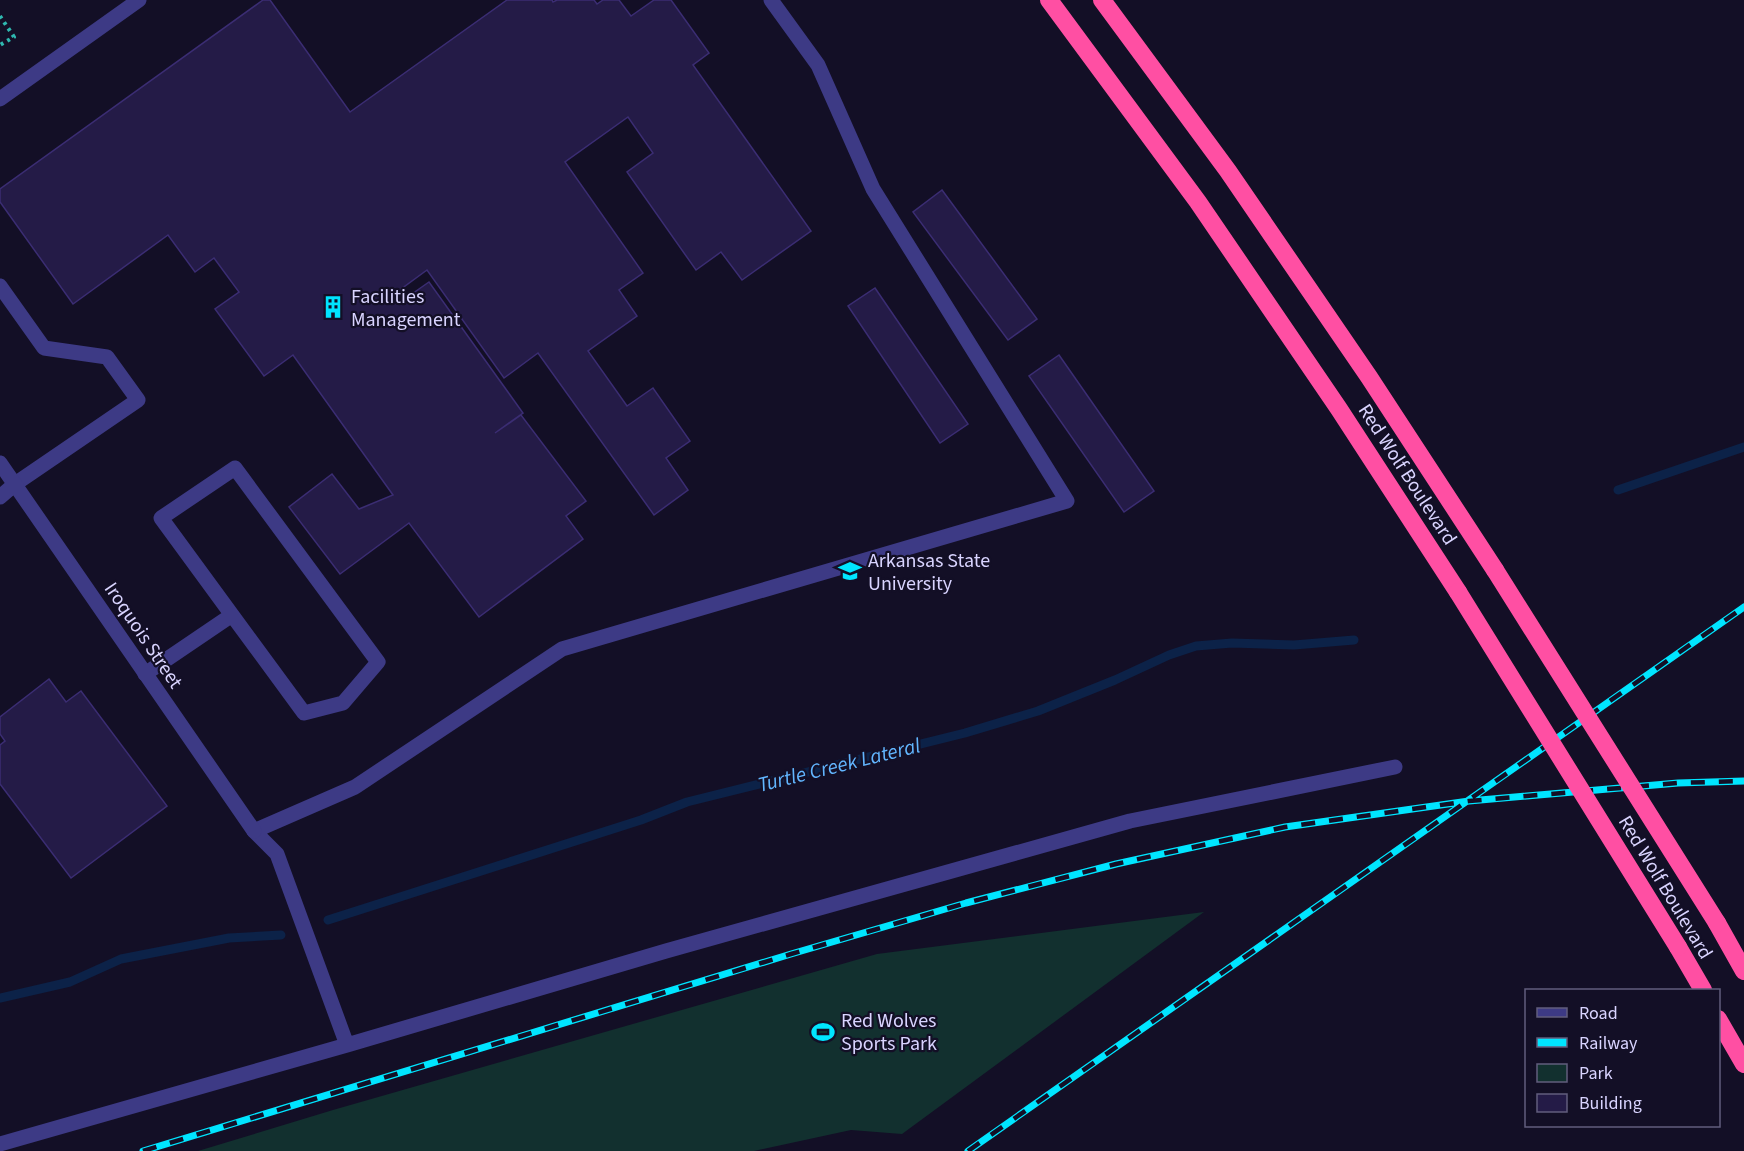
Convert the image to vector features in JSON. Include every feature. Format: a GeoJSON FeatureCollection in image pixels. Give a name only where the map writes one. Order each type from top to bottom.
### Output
{"type":"FeatureCollection","features":[{"type":"Feature","properties":{"kind":"highway","name":"Red Wolf Boulevard"},"geometry":{"type":"LineString","coordinates":[[1049,0],[1198,202],[1339,409],[1458,592],[1702,989]]}},
{"type":"Feature","properties":{"kind":"highway","name":"Red Wolf Boulevard"},"geometry":{"type":"LineString","coordinates":[[1102,0],[1228,171],[1369,377],[1495,570],[1717,922],[1744,971]]}},
{"type":"Feature","properties":{"kind":"highway"},"geometry":{"type":"LineString","coordinates":[[1720,1021],[1744,1064]]}},
{"type":"Feature","properties":{"kind":"street"},"geometry":{"type":"LineString","coordinates":[[0,99],[139,0]]}},
{"type":"Feature","properties":{"kind":"street"},"geometry":{"type":"LineString","coordinates":[[254,831],[355,787],[562,649],[1067,501],[873,189],[818,65],[771,0]]}},
{"type":"Feature","properties":{"kind":"street"},"geometry":{"type":"LineString","coordinates":[[0,286],[44,348],[107,357],[138,400],[15,484],[0,497]]}},
{"type":"Feature","properties":{"kind":"street","name":"Iroquois Street"},"geometry":{"type":"LineString","coordinates":[[0,463],[254,831],[277,854],[347,1045]]}},
{"type":"Feature","properties":{"kind":"street"},"geometry":{"type":"LineString","coordinates":[[235,468],[378,662],[343,703],[304,713],[232,615],[161,518],[235,468]]}},
{"type":"Feature","properties":{"kind":"street"},"geometry":{"type":"LineString","coordinates":[[145,675],[232,615]]}},
{"type":"Feature","properties":{"kind":"street"},"geometry":{"type":"LineString","coordinates":[[0,1144],[666,951],[1130,821],[1395,767]]}},
{"type":"Feature","properties":{"kind":"path"},"geometry":{"type":"LineString","coordinates":[[0,16],[14,37],[0,45]]}},
{"type":"Feature","properties":{"kind":"green space","name":"Red Wolves Sports Park"},"geometry":{"type":"Polygon","coordinates":[[[1204,912],[902,1134],[851,1130],[754,1151],[198,1151],[877,954],[1204,912]]]}},
{"type":"Feature","properties":{"kind":"building","name":"Facilities Management"},"geometry":{"type":"Polygon","coordinates":[[[263,0],[270,0],[350,112],[507,0],[552,0],[553,2],[557,0],[594,0],[597,4],[603,0],[619,0],[631,16],[654,0],[671,0],[709,53],[693,65],[811,231],[742,280],[721,252],[696,270],[627,172],[653,153],[628,117],[565,162],[643,273],[619,290],[637,316],[588,351],[627,406],[653,388],[690,441],[666,458],[688,490],[654,515],[538,353],[504,378],[427,270],[393,295],[399,303],[429,282],[523,413],[495,433],[521,415],[586,501],[566,516],[583,539],[479,617],[409,523],[340,574],[289,507],[332,474],[359,509],[393,495],[293,355],[264,376],[215,309],[239,292],[214,258],[195,272],[168,235],[73,304],[0,202],[0,189],[263,0]]]}},
{"type":"Feature","properties":{"kind":"building"},"geometry":{"type":"Polygon","coordinates":[[[942,190],[1037,319],[1008,340],[913,212],[942,190]]]}},
{"type":"Feature","properties":{"kind":"building"},"geometry":{"type":"Polygon","coordinates":[[[875,288],[968,424],[940,443],[848,306],[875,288]]]}},
{"type":"Feature","properties":{"kind":"building"},"geometry":{"type":"Polygon","coordinates":[[[1059,355],[1154,491],[1124,512],[1029,376],[1059,355]]]}},
{"type":"Feature","properties":{"kind":"building"},"geometry":{"type":"Polygon","coordinates":[[[49,679],[66,702],[81,691],[167,806],[71,878],[0,784],[0,745],[5,741],[0,734],[0,717],[49,679]]]}},
{"type":"Feature","properties":{"kind":"waterway","name":"Turtle Creek Lateral"},"geometry":{"type":"LineString","coordinates":[[1618,490],[1744,447]]}},
{"type":"Feature","properties":{"kind":"waterway","name":"Turtle Creek Lateral"},"geometry":{"type":"LineString","coordinates":[[328,920],[641,820],[687,802],[965,733],[1038,711],[1169,655],[1196,646],[1232,643],[1294,645],[1354,640]]}},
{"type":"Feature","properties":{"kind":"waterway","name":"Turtle Creek Lateral"},"geometry":{"type":"LineString","coordinates":[[0,998],[70,982],[121,959],[229,938],[281,935]]}},
{"type":"Feature","properties":{"kind":"railway"},"geometry":{"type":"LineString","coordinates":[[968,1151],[1744,607]]}},
{"type":"Feature","properties":{"kind":"railway"},"geometry":{"type":"LineString","coordinates":[[143,1151],[791,954],[966,903],[1116,864],[1285,827],[1469,801],[1678,783],[1744,781]]}},
{"type":"Feature","properties":{"kind":"place","name":"Facilities Management"},"geometry":{"type":"Point","coordinates":[333,307]}},
{"type":"Feature","properties":{"kind":"place","name":"Arkansas State University"},"geometry":{"type":"Point","coordinates":[850,571]}},
{"type":"Feature","properties":{"kind":"place","name":"Red Wolves Sports Park"},"geometry":{"type":"Point","coordinates":[823,1032]}}]}
